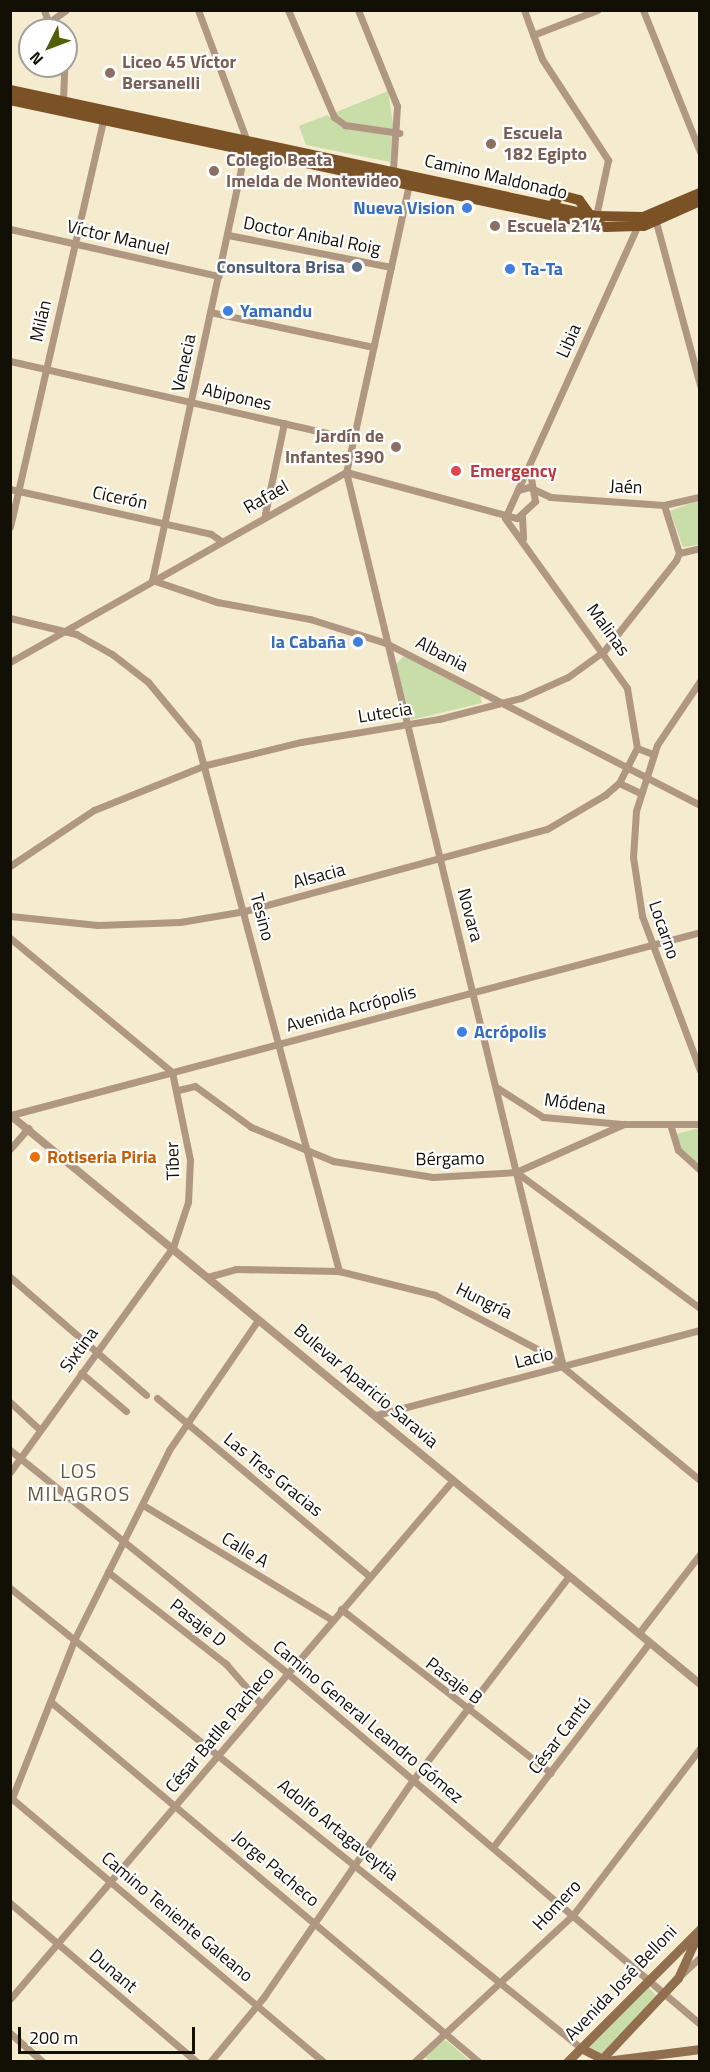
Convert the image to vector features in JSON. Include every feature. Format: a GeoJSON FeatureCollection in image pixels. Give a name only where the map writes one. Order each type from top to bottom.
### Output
{"type":"FeatureCollection","features":[{"type":"Feature","properties":{"kind":"main road","name":"Camino Maldonado"},"geometry":{"type":"LineString","coordinates":[[10,90],[410,184],[549,210]]}},
{"type":"Feature","properties":{"kind":"main road","name":"Camino Maldonado"},"geometry":{"type":"LineString","coordinates":[[10,100],[103,122],[393,170],[606,227],[637,227],[656,222],[699,201]]}},
{"type":"Feature","properties":{"kind":"main road"},"geometry":{"type":"LineString","coordinates":[[549,210],[557,196],[583,202],[592,215],[643,217],[699,192]]}},
{"type":"Feature","properties":{"kind":"main road","name":"Avenida José Belloni"},"geometry":{"type":"LineString","coordinates":[[567,2061],[646,1980],[699,1930]]}},
{"type":"Feature","properties":{"kind":"main road","name":"Avenida José Belloni"},"geometry":{"type":"LineString","coordinates":[[600,2061],[679,1976],[699,1930]]}},
{"type":"Feature","properties":{"kind":"main road"},"geometry":{"type":"LineString","coordinates":[[580,2048],[600,2061],[699,2049]]}},
{"type":"Feature","properties":{"kind":"street"},"geometry":{"type":"LineString","coordinates":[[198,10],[247,147]]}},
{"type":"Feature","properties":{"kind":"street"},"geometry":{"type":"LineString","coordinates":[[288,10],[334,117],[345,124],[399,134]]}},
{"type":"Feature","properties":{"kind":"street"},"geometry":{"type":"LineString","coordinates":[[358,10],[392,93],[399,134],[393,170]]}},
{"type":"Feature","properties":{"kind":"street"},"geometry":{"type":"LineString","coordinates":[[524,10],[542,59],[608,160],[592,215]]}},
{"type":"Feature","properties":{"kind":"street"},"geometry":{"type":"LineString","coordinates":[[533,35],[597,10]]}},
{"type":"Feature","properties":{"kind":"street"},"geometry":{"type":"LineString","coordinates":[[643,10],[699,152]]}},
{"type":"Feature","properties":{"kind":"street"},"geometry":{"type":"LineString","coordinates":[[63,102],[64,78]]}},
{"type":"Feature","properties":{"kind":"street","name":"Milán"},"geometry":{"type":"LineString","coordinates":[[10,526],[14,490],[46,369],[103,122]]}},
{"type":"Feature","properties":{"kind":"street","name":"Venecia"},"geometry":{"type":"LineString","coordinates":[[152,580],[162,523],[247,147]]}},
{"type":"Feature","properties":{"kind":"street"},"geometry":{"type":"LineString","coordinates":[[410,184],[346,472],[505,518],[522,517],[532,506],[550,497]]}},
{"type":"Feature","properties":{"kind":"street"},"geometry":{"type":"LineString","coordinates":[[656,222],[699,385]]}},
{"type":"Feature","properties":{"kind":"street","name":"Libia"},"geometry":{"type":"LineString","coordinates":[[505,518],[637,227]]}},
{"type":"Feature","properties":{"kind":"street","name":"Víctor Manuel"},"geometry":{"type":"LineString","coordinates":[[10,229],[219,276]]}},
{"type":"Feature","properties":{"kind":"street","name":"Doctor Anibal Roig"},"geometry":{"type":"LineString","coordinates":[[228,235],[391,267]]}},
{"type":"Feature","properties":{"kind":"street"},"geometry":{"type":"LineString","coordinates":[[210,312],[373,347]]}},
{"type":"Feature","properties":{"kind":"street","name":"Abipones"},"geometry":{"type":"LineString","coordinates":[[10,361],[352,439]]}},
{"type":"Feature","properties":{"kind":"street"},"geometry":{"type":"LineString","coordinates":[[265,514],[284,423]]}},
{"type":"Feature","properties":{"kind":"street"},"geometry":{"type":"LineString","coordinates":[[528,467],[534,489],[532,506]]}},
{"type":"Feature","properties":{"kind":"street","name":"Rafael"},"geometry":{"type":"LineString","coordinates":[[10,662],[265,514],[346,472]]}},
{"type":"Feature","properties":{"kind":"street","name":"Novara"},"geometry":{"type":"LineString","coordinates":[[346,472],[406,726],[474,991],[563,1366]]}},
{"type":"Feature","properties":{"kind":"street"},"geometry":{"type":"LineString","coordinates":[[518,490],[534,489]]}},
{"type":"Feature","properties":{"kind":"street","name":"Jaén"},"geometry":{"type":"LineString","coordinates":[[534,489],[550,497],[664,505],[699,497]]}},
{"type":"Feature","properties":{"kind":"street","name":"Cicerón"},"geometry":{"type":"LineString","coordinates":[[14,490],[162,523],[221,541]]}},
{"type":"Feature","properties":{"kind":"street"},"geometry":{"type":"LineString","coordinates":[[664,505],[680,554],[699,548]]}},
{"type":"Feature","properties":{"kind":"street","name":"Malinas"},"geometry":{"type":"LineString","coordinates":[[522,517],[525,542]]}},
{"type":"Feature","properties":{"kind":"street","name":"Malinas"},"geometry":{"type":"LineString","coordinates":[[505,518],[604,651],[634,707],[637,748],[628,768]]}},
{"type":"Feature","properties":{"kind":"street","name":"Lutecia"},"geometry":{"type":"LineString","coordinates":[[10,867],[94,810],[206,765],[301,742],[406,726],[503,703],[568,677],[604,651],[680,554]]}},
{"type":"Feature","properties":{"kind":"street","name":"Albania"},"geometry":{"type":"LineString","coordinates":[[152,580],[217,602],[310,619],[386,643],[699,805]]}},
{"type":"Feature","properties":{"kind":"street","name":"Tesino"},"geometry":{"type":"LineString","coordinates":[[10,618],[65,630],[112,654],[148,682],[185,723],[206,765],[339,1271]]}},
{"type":"Feature","properties":{"kind":"street"},"geometry":{"type":"LineString","coordinates":[[645,777],[653,754],[699,681]]}},
{"type":"Feature","properties":{"kind":"street"},"geometry":{"type":"LineString","coordinates":[[637,748],[653,754]]}},
{"type":"Feature","properties":{"kind":"street","name":"Alsacia"},"geometry":{"type":"LineString","coordinates":[[14,916],[98,925],[180,922],[245,911],[556,826],[619,783],[628,768]]}},
{"type":"Feature","properties":{"kind":"street","name":"Locarno"},"geometry":{"type":"LineString","coordinates":[[645,777],[640,793],[633,870],[651,944],[699,1070]]}},
{"type":"Feature","properties":{"kind":"street"},"geometry":{"type":"LineString","coordinates":[[619,783],[640,793]]}},
{"type":"Feature","properties":{"kind":"street"},"geometry":{"type":"LineString","coordinates":[[10,925],[14,916]]}},
{"type":"Feature","properties":{"kind":"street","name":"Avenida Acrópolis"},"geometry":{"type":"LineString","coordinates":[[11,1115],[699,932]]}},
{"type":"Feature","properties":{"kind":"street"},"geometry":{"type":"LineString","coordinates":[[10,938],[172,1072]]}},
{"type":"Feature","properties":{"kind":"street","name":"Tíber"},"geometry":{"type":"LineString","coordinates":[[172,1072],[178,1090],[190,1161],[188,1202],[173,1248]]}},
{"type":"Feature","properties":{"kind":"street","name":"Bérgamo"},"geometry":{"type":"LineString","coordinates":[[178,1090],[195,1086],[251,1127],[307,1153],[401,1174],[516,1172]]}},
{"type":"Feature","properties":{"kind":"street","name":"Módena"},"geometry":{"type":"LineString","coordinates":[[495,1086],[543,1117],[624,1124],[699,1124]]}},
{"type":"Feature","properties":{"kind":"street","name":"Bulevar Aparicio Saravia"},"geometry":{"type":"LineString","coordinates":[[11,1115],[699,1684]]}},
{"type":"Feature","properties":{"kind":"street","name":"Módena"},"geometry":{"type":"LineString","coordinates":[[516,1172],[624,1124]]}},
{"type":"Feature","properties":{"kind":"street"},"geometry":{"type":"LineString","coordinates":[[670,1124],[678,1150],[699,1170]]}},
{"type":"Feature","properties":{"kind":"street"},"geometry":{"type":"LineString","coordinates":[[10,1149],[28,1128]]}},
{"type":"Feature","properties":{"kind":"street"},"geometry":{"type":"LineString","coordinates":[[516,1172],[699,1308]]}},
{"type":"Feature","properties":{"kind":"street","name":"Sixtina"},"geometry":{"type":"LineString","coordinates":[[10,1472],[39,1429],[173,1248]]}},
{"type":"Feature","properties":{"kind":"street","name":"Hungría"},"geometry":{"type":"LineString","coordinates":[[207,1277],[236,1269],[339,1271],[459,1305],[563,1366],[699,1480]]}},
{"type":"Feature","properties":{"kind":"street"},"geometry":{"type":"LineString","coordinates":[[10,1277],[97,1350],[146,1395]]}},
{"type":"Feature","properties":{"kind":"street"},"geometry":{"type":"LineString","coordinates":[[11,1797],[75,1638],[185,1423],[258,1320]]}},
{"type":"Feature","properties":{"kind":"street","name":"Lacio"},"geometry":{"type":"LineString","coordinates":[[376,1415],[699,1330]]}},
{"type":"Feature","properties":{"kind":"street"},"geometry":{"type":"LineString","coordinates":[[81,1373],[126,1410]]}},
{"type":"Feature","properties":{"kind":"street","name":"Las Tres Gracias"},"geometry":{"type":"LineString","coordinates":[[157,1398],[369,1576]]}},
{"type":"Feature","properties":{"kind":"street"},"geometry":{"type":"LineString","coordinates":[[10,1402],[39,1429]]}},
{"type":"Feature","properties":{"kind":"street","name":"Camino General Leandro Gómez"},"geometry":{"type":"LineString","coordinates":[[10,1450],[125,1540],[287,1673],[699,2024]]}},
{"type":"Feature","properties":{"kind":"street","name":"César Batlle Pacheco"},"geometry":{"type":"LineString","coordinates":[[10,1999],[452,1480]]}},
{"type":"Feature","properties":{"kind":"street","name":"Calle A"},"geometry":{"type":"LineString","coordinates":[[143,1505],[332,1620]]}},
{"type":"Feature","properties":{"kind":"street"},"geometry":{"type":"LineString","coordinates":[[639,1633],[699,1554]]}},
{"type":"Feature","properties":{"kind":"street","name":"Pasaje D"},"geometry":{"type":"LineString","coordinates":[[108,1572],[226,1664],[261,1704]]}},
{"type":"Feature","properties":{"kind":"street"},"geometry":{"type":"LineString","coordinates":[[210,2061],[258,2005],[318,1923],[413,1780],[569,1576]]}},
{"type":"Feature","properties":{"kind":"street","name":"Adolfo Artagaveytia"},"geometry":{"type":"LineString","coordinates":[[10,1588],[219,1752],[501,1980],[580,2048]]}},
{"type":"Feature","properties":{"kind":"street","name":"Pasaje B"},"geometry":{"type":"LineString","coordinates":[[341,1610],[551,1773]]}},
{"type":"Feature","properties":{"kind":"street","name":"César Cantú"},"geometry":{"type":"LineString","coordinates":[[493,1847],[650,1642]]}},
{"type":"Feature","properties":{"kind":"street","name":"Jorge Pacheco"},"geometry":{"type":"LineString","coordinates":[[51,1702],[318,1923],[479,2061]]}},
{"type":"Feature","properties":{"kind":"street","name":"Homero"},"geometry":{"type":"LineString","coordinates":[[414,2061],[573,1915],[699,1748]]}},
{"type":"Feature","properties":{"kind":"street","name":"Camino Teniente Galeano"},"geometry":{"type":"LineString","coordinates":[[11,1797],[324,2061]]}},
{"type":"Feature","properties":{"kind":"street","name":"Dunant"},"geometry":{"type":"LineString","coordinates":[[10,1903],[197,2061]]}},
{"type":"Feature","properties":{"kind":"street","name":"Avenida José Belloni"},"geometry":{"type":"LineString","coordinates":[[679,1976],[699,1957]]}},
{"type":"Feature","properties":{"kind":"street"},"geometry":{"type":"LineString","coordinates":[[10,2034],[43,2061]]}},
{"type":"Feature","properties":{"kind":"green space"},"geometry":{"type":"Polygon","coordinates":[[[388,91],[394,130],[345,122],[334,113],[388,91]]]}},
{"type":"Feature","properties":{"kind":"green space"},"geometry":{"type":"Polygon","coordinates":[[[327,115],[342,127],[392,136],[390,162],[306,145],[299,126],[327,115]]]}},
{"type":"Feature","properties":{"kind":"green space"},"geometry":{"type":"Polygon","coordinates":[[[699,500],[699,545],[683,547],[670,511],[699,500]]]}},
{"type":"Feature","properties":{"kind":"green space"},"geometry":{"type":"Polygon","coordinates":[[[404,656],[480,695],[482,703],[411,720],[396,664],[404,656]]]}},
{"type":"Feature","properties":{"kind":"green space"},"geometry":{"type":"Polygon","coordinates":[[[699,1128],[699,1167],[684,1155],[676,1134],[699,1128]]]}},
{"type":"Feature","properties":{"kind":"green space"},"geometry":{"type":"Polygon","coordinates":[[[648,1987],[656,1995],[602,2054],[588,2047],[648,1987]]]}},
{"type":"Feature","properties":{"kind":"green space"},"geometry":{"type":"Polygon","coordinates":[[[443,2040],[470,2061],[430,2061],[423,2056],[443,2040]]]}},
{"type":"Feature","properties":{"kind":"place","name":"Liceo 45 Víctor Bersanelli"},"geometry":{"type":"Point","coordinates":[110,73]}},
{"type":"Feature","properties":{"kind":"place","name":"Escuela 182 Egipto"},"geometry":{"type":"Point","coordinates":[491,144]}},
{"type":"Feature","properties":{"kind":"place","name":"Colegio Beata Imelda de Montevideo"},"geometry":{"type":"Point","coordinates":[214,171]}},
{"type":"Feature","properties":{"kind":"place","name":"Nueva Vision"},"geometry":{"type":"Point","coordinates":[467,208]}},
{"type":"Feature","properties":{"kind":"place","name":"Escuela 214"},"geometry":{"type":"Point","coordinates":[495,226]}},
{"type":"Feature","properties":{"kind":"place","name":"Consultora Brisa"},"geometry":{"type":"Point","coordinates":[357,267]}},
{"type":"Feature","properties":{"kind":"place","name":"Ta-Ta"},"geometry":{"type":"Point","coordinates":[510,269]}},
{"type":"Feature","properties":{"kind":"place","name":"Yamandu"},"geometry":{"type":"Point","coordinates":[228,311]}},
{"type":"Feature","properties":{"kind":"place","name":"Jardín de Infantes 390"},"geometry":{"type":"Point","coordinates":[396,447]}},
{"type":"Feature","properties":{"kind":"place","name":"Emergency"},"geometry":{"type":"Point","coordinates":[456,471]}},
{"type":"Feature","properties":{"kind":"place","name":"la Cabaña"},"geometry":{"type":"Point","coordinates":[358,642]}},
{"type":"Feature","properties":{"kind":"place","name":"Acrópolis"},"geometry":{"type":"Point","coordinates":[462,1032]}},
{"type":"Feature","properties":{"kind":"place","name":"Rotiseria Piria"},"geometry":{"type":"Point","coordinates":[35,1157]}},
{"type":"Feature","properties":{"kind":"district","name":"LOS MILAGROS"},"geometry":{"type":"Point","coordinates":[79,1482]}}]}
